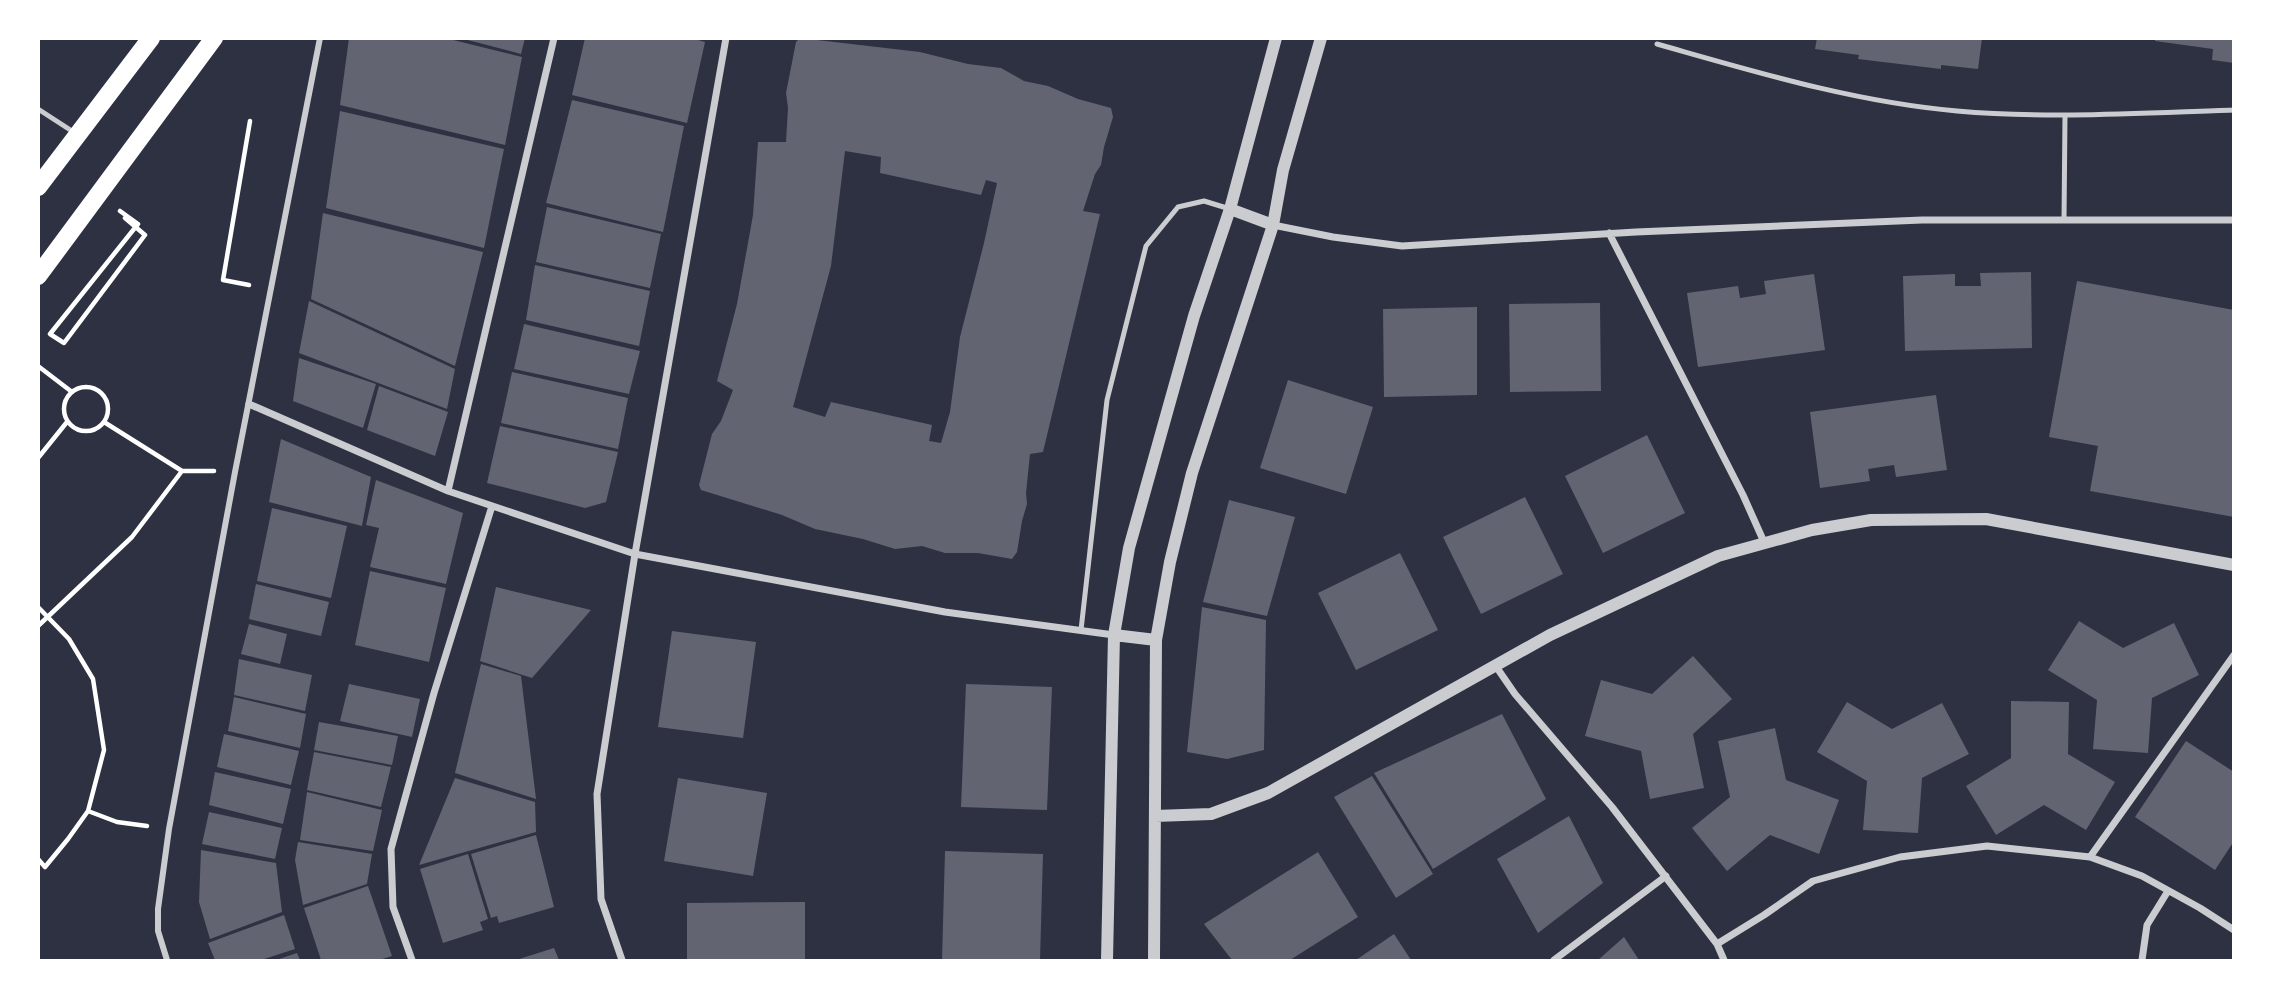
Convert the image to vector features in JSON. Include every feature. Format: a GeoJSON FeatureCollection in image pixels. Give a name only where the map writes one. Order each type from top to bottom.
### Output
{"type":"FeatureCollection","features":[{"type":"Feature","properties":{"kind":"main road"},"geometry":{"type":"LineString","coordinates":[[38,187],[151,38]]}},
{"type":"Feature","properties":{"kind":"main road"},"geometry":{"type":"LineString","coordinates":[[38,276],[214,38]]}},
{"type":"Feature","properties":{"kind":"street"},"geometry":{"type":"LineString","coordinates":[[167,961],[158,931],[158,909],[169,828],[320,38]]}},
{"type":"Feature","properties":{"kind":"street"},"geometry":{"type":"LineString","coordinates":[[448,491],[554,38]]}},
{"type":"Feature","properties":{"kind":"street"},"geometry":{"type":"LineString","coordinates":[[622,961],[601,899],[597,794],[635,554],[726,38]]}},
{"type":"Feature","properties":{"kind":"street"},"geometry":{"type":"LineString","coordinates":[[1107,961],[1114,635],[1129,548],[1194,316],[1230,209],[1276,38]]}},
{"type":"Feature","properties":{"kind":"street"},"geometry":{"type":"LineString","coordinates":[[1154,961],[1156,640],[1170,562],[1192,473],[1273,225],[1283,170],[1321,38]]}},
{"type":"Feature","properties":{"kind":"street"},"geometry":{"type":"LineString","coordinates":[[1230,209],[1273,225],[1333,237],[1402,246],[1609,233],[1922,220],[2234,220]]}},
{"type":"Feature","properties":{"kind":"street"},"geometry":{"type":"LineString","coordinates":[[1609,233],[1743,495],[1764,542]]}},
{"type":"Feature","properties":{"kind":"street"},"geometry":{"type":"LineString","coordinates":[[249,404],[448,491],[635,554],[945,612],[1156,640]]}},
{"type":"Feature","properties":{"kind":"street"},"geometry":{"type":"LineString","coordinates":[[412,961],[393,907],[391,849],[434,693],[492,506]]}},
{"type":"Feature","properties":{"kind":"street"},"geometry":{"type":"LineString","coordinates":[[1155,816],[1211,814],[1268,793],[1550,635],[1718,556],[1764,542],[1871,520],[1986,519],[2234,565]]}},
{"type":"Feature","properties":{"kind":"street"},"geometry":{"type":"LineString","coordinates":[[2090,857],[2234,655]]}},
{"type":"Feature","properties":{"kind":"street"},"geometry":{"type":"LineString","coordinates":[[1494,664],[1515,694],[1612,807],[1717,944],[1724,961]]}},
{"type":"Feature","properties":{"kind":"street"},"geometry":{"type":"LineString","coordinates":[[1717,944],[1813,881],[1900,857],[1987,846],[2090,857],[2142,876],[2234,930]]}},
{"type":"Feature","properties":{"kind":"street"},"geometry":{"type":"LineString","coordinates":[[1554,961],[1665,876]]}},
{"type":"Feature","properties":{"kind":"street"},"geometry":{"type":"LineString","coordinates":[[2142,961],[2147,925],[2168,891]]}},
{"type":"Feature","properties":{"kind":"lane"},"geometry":{"type":"LineString","coordinates":[[1657,44],[1789,81],[1889,102],[1956,111],[2065,115],[2234,110]]}},
{"type":"Feature","properties":{"kind":"lane"},"geometry":{"type":"LineString","coordinates":[[38,109],[77,135]]}},
{"type":"Feature","properties":{"kind":"lane"},"geometry":{"type":"LineString","coordinates":[[2064,220],[2065,115]]}},
{"type":"Feature","properties":{"kind":"lane"},"geometry":{"type":"LineString","coordinates":[[1081,631],[1107,400],[1146,246],[1178,207],[1204,201],[1230,209]]}},
{"type":"Feature","properties":{"kind":"path"},"geometry":{"type":"LineString","coordinates":[[250,121],[223,280],[271,289]]}},
{"type":"Feature","properties":{"kind":"path"},"geometry":{"type":"LineString","coordinates":[[116,208],[138,224],[50,334],[64,343],[145,235],[141,231],[125,218]]}},
{"type":"Feature","properties":{"kind":"path"},"geometry":{"type":"LineString","coordinates":[[38,366],[72,392]]}},
{"type":"Feature","properties":{"kind":"path"},"geometry":{"type":"LineString","coordinates":[[80,387],[94,389],[104,398],[108,409],[104,422],[92,432],[77,430],[67,422],[64,408],[68,395],[72,392],[80,387]]}},
{"type":"Feature","properties":{"kind":"path"},"geometry":{"type":"LineString","coordinates":[[38,458],[67,422]]}},
{"type":"Feature","properties":{"kind":"path"},"geometry":{"type":"LineString","coordinates":[[104,422],[182,471],[235,472]]}},
{"type":"Feature","properties":{"kind":"path"},"geometry":{"type":"LineString","coordinates":[[38,626],[132,537],[182,471]]}},
{"type":"Feature","properties":{"kind":"path"},"geometry":{"type":"LineString","coordinates":[[38,607],[69,639],[93,679],[104,750],[88,811],[45,867],[38,859]]}},
{"type":"Feature","properties":{"kind":"path"},"geometry":{"type":"LineString","coordinates":[[88,811],[117,822],[169,828]]}},
{"type":"Feature","properties":{"kind":"building"},"geometry":{"type":"Polygon","coordinates":[[[349,38],[445,38],[522,57],[505,145],[340,105],[349,38]]]}},
{"type":"Feature","properties":{"kind":"building"},"geometry":{"type":"Polygon","coordinates":[[[460,38],[525,38],[521,54],[460,38]]]}},
{"type":"Feature","properties":{"kind":"building"},"geometry":{"type":"Polygon","coordinates":[[[585,38],[691,38],[705,42],[687,123],[572,95],[585,38]]]}},
{"type":"Feature","properties":{"kind":"building"},"geometry":{"type":"Polygon","coordinates":[[[800,38],[920,52],[968,64],[1001,68],[1024,81],[1048,86],[1078,99],[1111,108],[1113,117],[1101,165],[1095,174],[1083,211],[1100,214],[1043,452],[1030,454],[1027,504],[1017,552],[1012,559],[978,553],[945,553],[922,546],[895,549],[815,529],[782,515],[701,490],[699,485],[712,434],[721,421],[733,390],[717,381],[737,304],[753,215],[758,142],[786,142],[786,93],[796,42],[800,38]],[[845,151],[831,266],[793,407],[825,417],[831,402],[932,425],[929,441],[941,443],[950,412],[960,337],[997,183],[986,180],[981,195],[880,173],[881,157],[845,151]]]}},
{"type":"Feature","properties":{"kind":"building"},"geometry":{"type":"Polygon","coordinates":[[[1817,38],[1982,38],[1978,69],[1941,65],[1941,69],[1858,59],[1859,55],[1815,49],[1817,38]]]}},
{"type":"Feature","properties":{"kind":"building"},"geometry":{"type":"Polygon","coordinates":[[[2155,38],[2234,38],[2234,63],[2212,60],[2213,49],[2155,41],[2155,38]]]}},
{"type":"Feature","properties":{"kind":"building"},"geometry":{"type":"Polygon","coordinates":[[[572,100],[684,126],[663,232],[546,203],[572,100]]]}},
{"type":"Feature","properties":{"kind":"building"},"geometry":{"type":"Polygon","coordinates":[[[340,111],[504,149],[484,248],[326,208],[340,111]]]}},
{"type":"Feature","properties":{"kind":"building"},"geometry":{"type":"Polygon","coordinates":[[[547,207],[661,234],[650,288],[536,262],[547,207]]]}},
{"type":"Feature","properties":{"kind":"building"},"geometry":{"type":"Polygon","coordinates":[[[323,213],[483,252],[455,366],[311,299],[323,213]]]}},
{"type":"Feature","properties":{"kind":"building"},"geometry":{"type":"Polygon","coordinates":[[[535,265],[650,291],[639,346],[526,320],[535,265]]]}},
{"type":"Feature","properties":{"kind":"building"},"geometry":{"type":"Polygon","coordinates":[[[2031,272],[2032,348],[1905,351],[1903,276],[1955,274],[1955,286],[1981,286],[1980,273],[2031,272]]]}},
{"type":"Feature","properties":{"kind":"building"},"geometry":{"type":"Polygon","coordinates":[[[1814,274],[1825,350],[1698,367],[1687,293],[1738,286],[1740,298],[1766,294],[1764,281],[1814,274]]]}},
{"type":"Feature","properties":{"kind":"building"},"geometry":{"type":"Polygon","coordinates":[[[2077,281],[2234,310],[2234,517],[2090,491],[2098,446],[2049,437],[2077,281]]]}},
{"type":"Feature","properties":{"kind":"building"},"geometry":{"type":"Polygon","coordinates":[[[309,301],[455,369],[447,409],[299,353],[309,301]]]}},
{"type":"Feature","properties":{"kind":"building"},"geometry":{"type":"Polygon","coordinates":[[[1600,303],[1601,391],[1510,392],[1509,304],[1600,303]]]}},
{"type":"Feature","properties":{"kind":"building"},"geometry":{"type":"Polygon","coordinates":[[[1477,307],[1477,395],[1384,397],[1383,309],[1477,307]]]}},
{"type":"Feature","properties":{"kind":"building"},"geometry":{"type":"Polygon","coordinates":[[[524,324],[640,351],[629,394],[514,369],[524,324]]]}},
{"type":"Feature","properties":{"kind":"building"},"geometry":{"type":"Polygon","coordinates":[[[299,358],[376,384],[363,428],[293,401],[299,358]]]}},
{"type":"Feature","properties":{"kind":"building"},"geometry":{"type":"Polygon","coordinates":[[[512,372],[628,398],[618,449],[501,423],[512,372]]]}},
{"type":"Feature","properties":{"kind":"building"},"geometry":{"type":"Polygon","coordinates":[[[1288,380],[1373,407],[1346,494],[1260,468],[1288,380]]]}},
{"type":"Feature","properties":{"kind":"building"},"geometry":{"type":"Polygon","coordinates":[[[379,386],[448,412],[435,456],[367,430],[379,386]]]}},
{"type":"Feature","properties":{"kind":"building"},"geometry":{"type":"Polygon","coordinates":[[[1936,395],[1947,470],[1896,477],[1894,465],[1868,469],[1870,481],[1820,488],[1810,412],[1936,395]]]}},
{"type":"Feature","properties":{"kind":"building"},"geometry":{"type":"Polygon","coordinates":[[[500,426],[618,452],[606,502],[585,508],[487,483],[500,426]]]}},
{"type":"Feature","properties":{"kind":"building"},"geometry":{"type":"Polygon","coordinates":[[[1647,435],[1685,513],[1603,553],[1565,476],[1647,435]]]}},
{"type":"Feature","properties":{"kind":"building"},"geometry":{"type":"Polygon","coordinates":[[[281,439],[371,477],[362,526],[269,502],[281,439]]]}},
{"type":"Feature","properties":{"kind":"building"},"geometry":{"type":"Polygon","coordinates":[[[376,480],[463,513],[446,584],[370,567],[379,528],[366,525],[376,480]]]}},
{"type":"Feature","properties":{"kind":"building"},"geometry":{"type":"Polygon","coordinates":[[[1525,497],[1563,574],[1481,614],[1443,537],[1525,497]]]}},
{"type":"Feature","properties":{"kind":"building"},"geometry":{"type":"Polygon","coordinates":[[[1229,500],[1295,517],[1267,616],[1203,602],[1229,500]]]}},
{"type":"Feature","properties":{"kind":"building"},"geometry":{"type":"Polygon","coordinates":[[[272,508],[347,526],[331,598],[257,581],[272,508]]]}},
{"type":"Feature","properties":{"kind":"building"},"geometry":{"type":"Polygon","coordinates":[[[1400,553],[1438,630],[1356,670],[1318,593],[1400,553]]]}},
{"type":"Feature","properties":{"kind":"building"},"geometry":{"type":"Polygon","coordinates":[[[370,571],[446,588],[429,662],[355,645],[370,571]]]}},
{"type":"Feature","properties":{"kind":"building"},"geometry":{"type":"Polygon","coordinates":[[[256,584],[329,602],[321,636],[249,619],[256,584]]]}},
{"type":"Feature","properties":{"kind":"building"},"geometry":{"type":"Polygon","coordinates":[[[496,587],[591,610],[532,678],[480,661],[496,587]]]}},
{"type":"Feature","properties":{"kind":"building"},"geometry":{"type":"Polygon","coordinates":[[[1202,607],[1266,620],[1264,750],[1227,759],[1187,752],[1202,607]]]}},
{"type":"Feature","properties":{"kind":"building"},"geometry":{"type":"Polygon","coordinates":[[[2079,621],[2123,648],[2174,623],[2199,675],[2152,698],[2148,753],[2093,749],[2097,700],[2048,670],[2079,621]]]}},
{"type":"Feature","properties":{"kind":"building"},"geometry":{"type":"Polygon","coordinates":[[[249,624],[287,634],[280,664],[241,654],[249,624]]]}},
{"type":"Feature","properties":{"kind":"building"},"geometry":{"type":"Polygon","coordinates":[[[672,631],[756,642],[743,738],[658,727],[672,631]]]}},
{"type":"Feature","properties":{"kind":"building"},"geometry":{"type":"Polygon","coordinates":[[[1693,656],[1732,699],[1693,734],[1704,788],[1650,799],[1641,751],[1585,736],[1601,680],[1652,694],[1693,656]]]}},
{"type":"Feature","properties":{"kind":"building"},"geometry":{"type":"Polygon","coordinates":[[[239,659],[312,675],[305,711],[234,695],[239,659]]]}},
{"type":"Feature","properties":{"kind":"building"},"geometry":{"type":"Polygon","coordinates":[[[481,664],[521,676],[536,799],[455,773],[481,664]]]}},
{"type":"Feature","properties":{"kind":"building"},"geometry":{"type":"Polygon","coordinates":[[[349,684],[420,699],[412,737],[340,721],[349,684]]]}},
{"type":"Feature","properties":{"kind":"building"},"geometry":{"type":"Polygon","coordinates":[[[966,684],[1052,687],[1047,810],[961,807],[966,684]]]}},
{"type":"Feature","properties":{"kind":"building"},"geometry":{"type":"Polygon","coordinates":[[[234,697],[306,714],[300,748],[228,731],[234,697]]]}},
{"type":"Feature","properties":{"kind":"building"},"geometry":{"type":"Polygon","coordinates":[[[2011,701],[2069,702],[2068,754],[2115,782],[2086,830],[2044,805],[1996,835],[1966,786],[2011,758],[2011,701]]]}},
{"type":"Feature","properties":{"kind":"building"},"geometry":{"type":"Polygon","coordinates":[[[1847,702],[1892,729],[1942,703],[1969,754],[1922,778],[1918,833],[1863,830],[1867,781],[1817,752],[1847,702]]]}},
{"type":"Feature","properties":{"kind":"building"},"geometry":{"type":"Polygon","coordinates":[[[1502,714],[1546,799],[1433,869],[1374,773],[1502,714]]]}},
{"type":"Feature","properties":{"kind":"building"},"geometry":{"type":"Polygon","coordinates":[[[319,722],[398,736],[392,765],[314,750],[319,722]]]}},
{"type":"Feature","properties":{"kind":"building"},"geometry":{"type":"Polygon","coordinates":[[[1775,728],[1786,780],[1839,800],[1819,854],[1770,835],[1727,871],[1692,828],[1730,797],[1718,741],[1775,728]]]}},
{"type":"Feature","properties":{"kind":"building"},"geometry":{"type":"Polygon","coordinates":[[[224,734],[299,751],[291,785],[217,767],[224,734]]]}},
{"type":"Feature","properties":{"kind":"building"},"geometry":{"type":"Polygon","coordinates":[[[2186,741],[2234,772],[2234,841],[2215,870],[2135,817],[2186,741]]]}},
{"type":"Feature","properties":{"kind":"building"},"geometry":{"type":"Polygon","coordinates":[[[314,752],[391,767],[381,807],[307,790],[314,752]]]}},
{"type":"Feature","properties":{"kind":"building"},"geometry":{"type":"Polygon","coordinates":[[[215,772],[291,789],[283,824],[209,805],[215,772]]]}},
{"type":"Feature","properties":{"kind":"building"},"geometry":{"type":"Polygon","coordinates":[[[1372,776],[1433,874],[1396,898],[1334,797],[1372,776]]]}},
{"type":"Feature","properties":{"kind":"building"},"geometry":{"type":"Polygon","coordinates":[[[455,778],[535,802],[536,832],[419,865],[455,778]]]}},
{"type":"Feature","properties":{"kind":"building"},"geometry":{"type":"Polygon","coordinates":[[[678,778],[767,793],[753,876],[664,861],[678,778]]]}},
{"type":"Feature","properties":{"kind":"building"},"geometry":{"type":"Polygon","coordinates":[[[307,792],[382,810],[373,851],[300,840],[307,792]]]}},
{"type":"Feature","properties":{"kind":"building"},"geometry":{"type":"Polygon","coordinates":[[[209,812],[282,828],[275,859],[202,844],[209,812]]]}},
{"type":"Feature","properties":{"kind":"building"},"geometry":{"type":"Polygon","coordinates":[[[1569,816],[1603,883],[1538,933],[1497,859],[1569,816]]]}},
{"type":"Feature","properties":{"kind":"building"},"geometry":{"type":"Polygon","coordinates":[[[536,835],[554,907],[499,923],[497,916],[491,918],[471,854],[536,835]]]}},
{"type":"Feature","properties":{"kind":"building"},"geometry":{"type":"Polygon","coordinates":[[[298,842],[372,854],[367,884],[303,905],[295,860],[298,842]]]}},
{"type":"Feature","properties":{"kind":"building"},"geometry":{"type":"Polygon","coordinates":[[[201,850],[276,863],[282,912],[210,939],[199,902],[201,850]]]}},
{"type":"Feature","properties":{"kind":"building"},"geometry":{"type":"Polygon","coordinates":[[[945,851],[1043,854],[1040,960],[942,960],[945,851]]]}},
{"type":"Feature","properties":{"kind":"building"},"geometry":{"type":"Polygon","coordinates":[[[1318,852],[1358,917],[1290,960],[1232,960],[1204,924],[1318,852]]]}},
{"type":"Feature","properties":{"kind":"building"},"geometry":{"type":"Polygon","coordinates":[[[468,854],[488,919],[480,922],[483,930],[443,943],[420,869],[468,854]]]}},
{"type":"Feature","properties":{"kind":"building"},"geometry":{"type":"Polygon","coordinates":[[[368,886],[392,956],[379,960],[321,960],[304,908],[368,886]]]}},
{"type":"Feature","properties":{"kind":"building"},"geometry":{"type":"Polygon","coordinates":[[[805,902],[805,960],[687,960],[687,903],[805,902]]]}},
{"type":"Feature","properties":{"kind":"building"},"geometry":{"type":"Polygon","coordinates":[[[284,915],[295,949],[261,960],[215,960],[208,943],[284,915]]]}},
{"type":"Feature","properties":{"kind":"building"},"geometry":{"type":"Polygon","coordinates":[[[1394,934],[1411,960],[1356,960],[1394,934]]]}},
{"type":"Feature","properties":{"kind":"building"},"geometry":{"type":"Polygon","coordinates":[[[1624,937],[1639,960],[1598,960],[1624,937]]]}},
{"type":"Feature","properties":{"kind":"building"},"geometry":{"type":"Polygon","coordinates":[[[554,948],[559,960],[516,960],[554,948]]]}},
{"type":"Feature","properties":{"kind":"building"},"geometry":{"type":"Polygon","coordinates":[[[297,953],[300,960],[276,960],[297,953]]]}}]}
